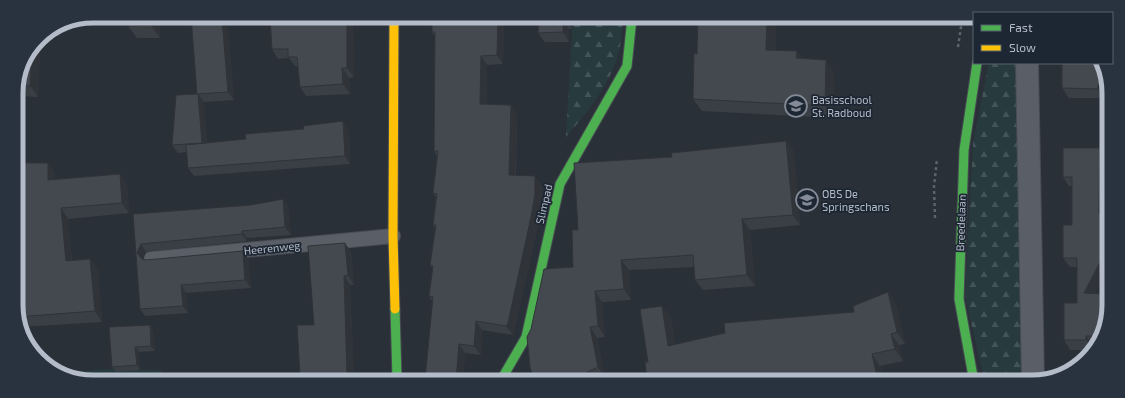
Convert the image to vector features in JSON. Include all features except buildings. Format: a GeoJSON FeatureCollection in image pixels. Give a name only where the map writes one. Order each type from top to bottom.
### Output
{"type":"FeatureCollection","features":[{"type":"Feature","properties":{"kind":"street"},"geometry":{"type":"LineString","coordinates":[[394,23],[393,236],[397,375]]}},
{"type":"Feature","properties":{"kind":"street","name":"Slimpad"},"geometry":{"type":"LineString","coordinates":[[503,375],[526,337],[560,184],[627,66],[631,23]]}},
{"type":"Feature","properties":{"kind":"street","name":"Breedelaan"},"geometry":{"type":"LineString","coordinates":[[973,375],[959,299],[964,150],[977,64]]}},
{"type":"Feature","properties":{"kind":"street"},"geometry":{"type":"LineString","coordinates":[[1027,64],[1033,375]]}},
{"type":"Feature","properties":{"kind":"lane","name":"Heerenweg"},"geometry":{"type":"LineString","coordinates":[[150,259],[393,236]]}},
{"type":"Feature","properties":{"kind":"green space"},"geometry":{"type":"Polygon","coordinates":[[[573,23],[623,23],[620,46],[612,72],[599,95],[566,137],[573,23]]]}},
{"type":"Feature","properties":{"kind":"green space"},"geometry":{"type":"Polygon","coordinates":[[[989,64],[1019,64],[1022,375],[983,375],[965,297],[973,143],[989,64]]]}},
{"type":"Feature","properties":{"kind":"green space"},"geometry":{"type":"Polygon","coordinates":[[[105,369],[161,370],[162,375],[93,375],[72,372],[105,369]]]}},
{"type":"Feature","properties":{"kind":"traffic: fast"},"geometry":{"type":"LineString","coordinates":[[504,375],[526,337],[560,184],[627,66],[631,23]]}},
{"type":"Feature","properties":{"kind":"traffic: fast"},"geometry":{"type":"LineString","coordinates":[[973,375],[959,299],[964,150],[977,64]]}},
{"type":"Feature","properties":{"kind":"traffic: fast"},"geometry":{"type":"LineString","coordinates":[[395,309],[397,375]]}},
{"type":"Feature","properties":{"kind":"traffic: slow"},"geometry":{"type":"LineString","coordinates":[[394,23],[393,236],[395,309]]}},
{"type":"Feature","properties":{"kind":"place","name":"Basisschool St. Radboud"},"geometry":{"type":"Point","coordinates":[796,106]}},
{"type":"Feature","properties":{"kind":"place","name":"OBS De Springschans"},"geometry":{"type":"Point","coordinates":[807,200]}}]}
